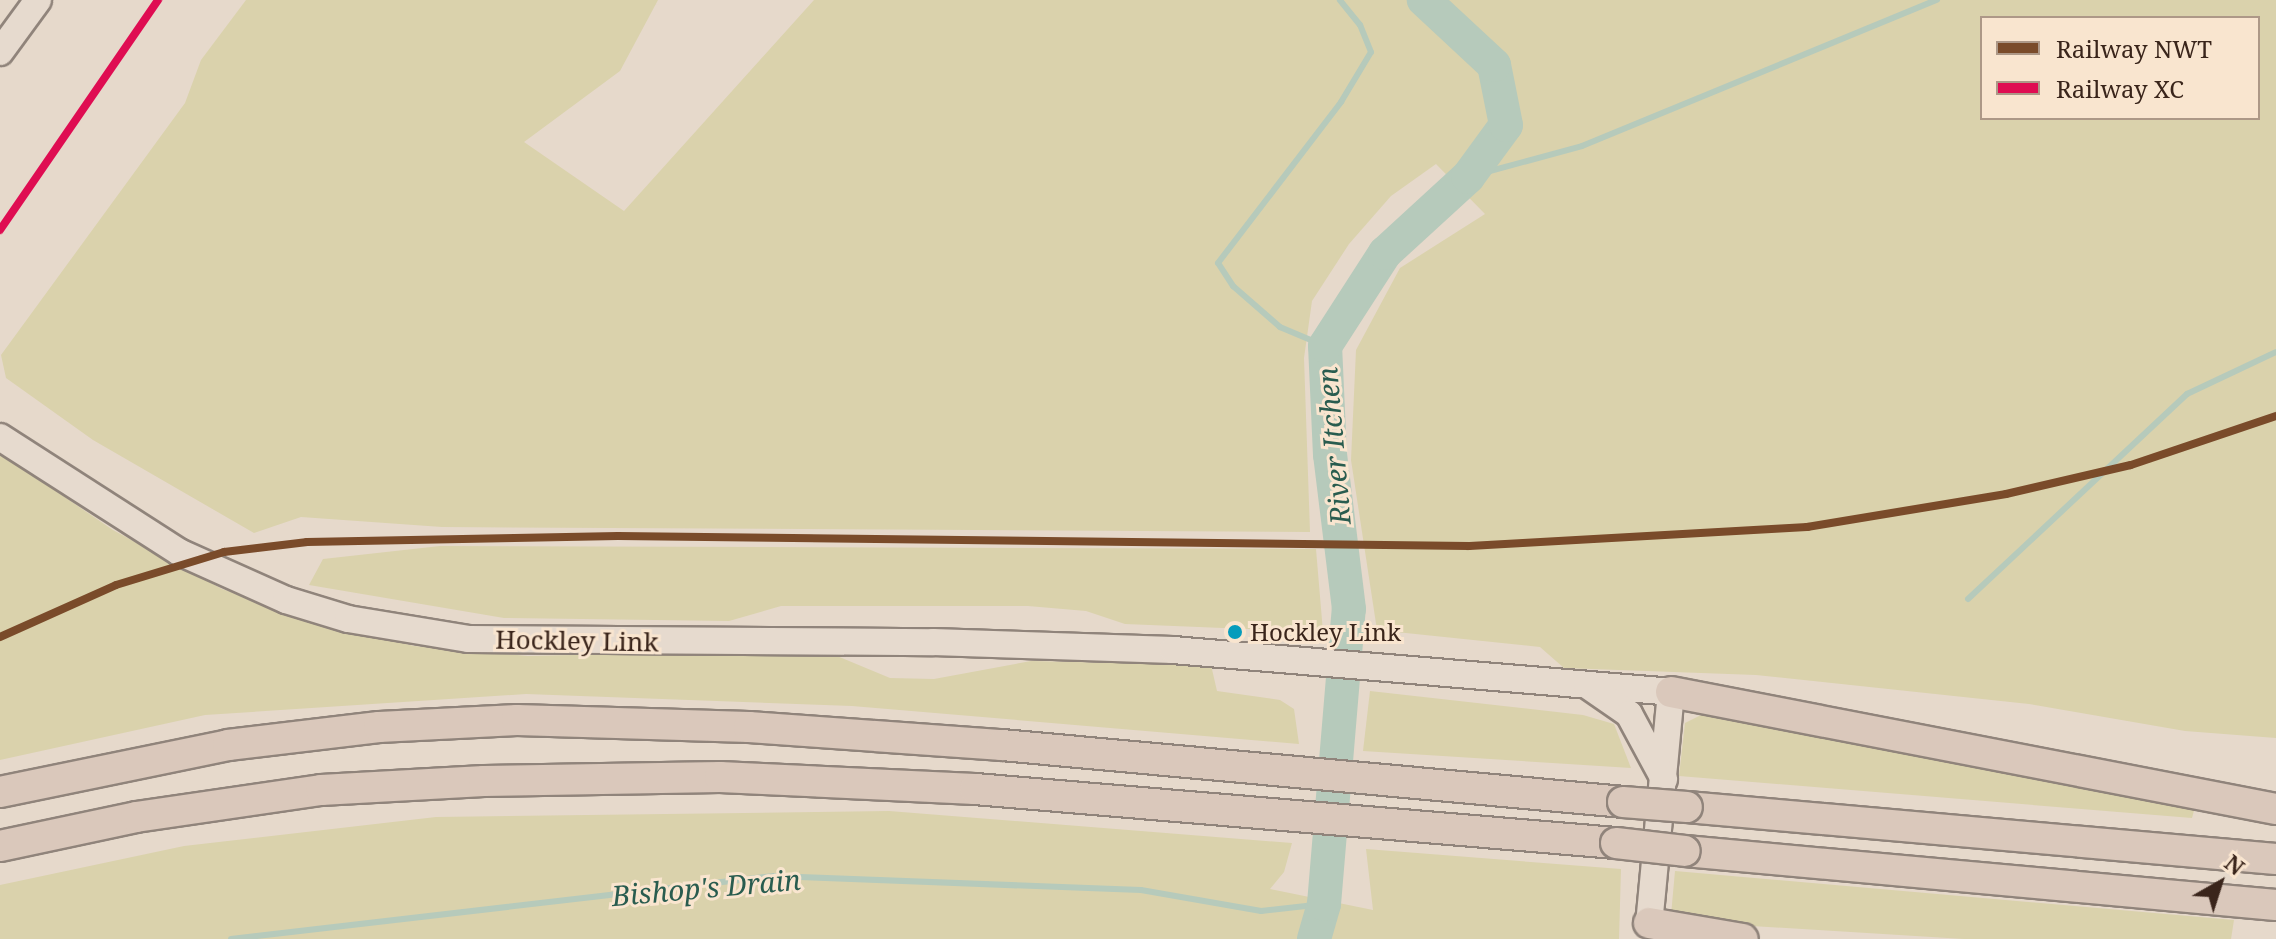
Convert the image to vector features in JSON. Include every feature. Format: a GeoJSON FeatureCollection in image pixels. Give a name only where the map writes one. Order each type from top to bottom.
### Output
{"type":"FeatureCollection","features":[{"type":"Feature","properties":{"kind":"highway"},"geometry":{"type":"LineString","coordinates":[[1671,692],[2276,809]]}},
{"type":"Feature","properties":{"kind":"highway"},"geometry":{"type":"LineString","coordinates":[[0,792],[228,745],[379,727],[517,720],[765,728],[1275,769],[2276,859]]}},
{"type":"Feature","properties":{"kind":"highway"},"geometry":{"type":"LineString","coordinates":[[0,846],[247,799],[484,781],[735,778],[975,789],[1616,843],[2276,905]]}},
{"type":"Feature","properties":{"kind":"highway"},"geometry":{"type":"LineString","coordinates":[[1649,923],[1726,938]]}},
{"type":"Feature","properties":{"kind":"main road"},"geometry":{"type":"LineString","coordinates":[[0,52],[38,0]]}},
{"type":"Feature","properties":{"kind":"main road","name":"Hockley Link"},"geometry":{"type":"LineString","coordinates":[[0,437],[179,552],[286,600],[363,622],[469,639],[933,642],[1173,650],[1671,692]]}},
{"type":"Feature","properties":{"kind":"main road","name":"Hockley Link"},"geometry":{"type":"LineString","coordinates":[[1584,683],[1629,714],[1664,780]]}},
{"type":"Feature","properties":{"kind":"main road"},"geometry":{"type":"LineString","coordinates":[[1649,923],[1671,692]]}},
{"type":"Feature","properties":{"kind":"shaded area"},"geometry":{"type":"Polygon","coordinates":[[[246,0],[658,0],[620,71],[524,142],[624,211],[814,0],[2276,0],[2276,738],[2185,731],[2029,704],[1756,675],[1564,668],[1540,647],[1377,630],[1351,460],[1356,350],[1400,268],[1485,214],[1436,164],[1391,196],[1349,244],[1312,301],[1304,358],[1310,532],[442,527],[301,517],[254,533],[93,440],[6,378],[1,355],[185,103],[201,60],[246,0]]]}},
{"type":"Feature","properties":{"kind":"shaded area"},"geometry":{"type":"Polygon","coordinates":[[[0,453],[113,530],[222,589],[314,621],[414,646],[528,656],[797,650],[837,656],[890,678],[934,679],[1031,661],[1211,665],[1217,691],[1280,700],[1294,709],[1299,744],[852,706],[526,694],[205,715],[0,760],[0,453]]]}},
{"type":"Feature","properties":{"kind":"shaded area"},"geometry":{"type":"Polygon","coordinates":[[[440,546],[1316,549],[1323,632],[1125,624],[1086,611],[1028,606],[781,606],[729,621],[504,618],[309,585],[323,559],[440,546]]]}},
{"type":"Feature","properties":{"kind":"shaded area"},"geometry":{"type":"Polygon","coordinates":[[[1370,691],[1583,715],[1614,724],[1631,768],[1363,751],[1370,691]]]}},
{"type":"Feature","properties":{"kind":"shaded area"},"geometry":{"type":"Polygon","coordinates":[[[1707,712],[2196,803],[2192,818],[1679,776],[1685,723],[1707,712]]]}},
{"type":"Feature","properties":{"kind":"shaded area"},"geometry":{"type":"Polygon","coordinates":[[[889,811],[1292,843],[1284,872],[1270,889],[1373,910],[1366,849],[1621,869],[1619,939],[0,939],[0,885],[184,846],[436,817],[889,811]]]}},
{"type":"Feature","properties":{"kind":"shaded area"},"geometry":{"type":"Polygon","coordinates":[[[1675,871],[2234,920],[2231,939],[1964,939],[1704,923],[1671,915],[1675,871]]]}},
{"type":"Feature","properties":{"kind":"waterway"},"geometry":{"type":"LineString","coordinates":[[1325,346],[1280,327],[1233,286],[1218,263],[1341,102],[1371,52],[1360,25],[1340,0]]}},
{"type":"Feature","properties":{"kind":"waterway","name":"River Itchen"},"geometry":{"type":"LineString","coordinates":[[1314,939],[1324,904],[1349,609],[1330,455],[1325,346],[1385,253],[1468,177],[1506,125],[1494,65],[1424,0]]}},
{"type":"Feature","properties":{"kind":"waterway"},"geometry":{"type":"LineString","coordinates":[[1468,177],[1582,146],[1937,0]]}},
{"type":"Feature","properties":{"kind":"waterway"},"geometry":{"type":"LineString","coordinates":[[1968,599],[2187,394],[2276,352]]}},
{"type":"Feature","properties":{"kind":"waterway","name":"Bishop's Drain"},"geometry":{"type":"LineString","coordinates":[[231,939],[774,876],[1141,890],[1261,911],[1324,904]]}},
{"type":"Feature","properties":{"kind":"rail line","name":"XC"},"geometry":{"type":"LineString","coordinates":[[0,230],[158,0]]}},
{"type":"Feature","properties":{"kind":"rail line","name":"NWT"},"geometry":{"type":"LineString","coordinates":[[0,637],[116,585],[224,552],[307,542],[618,536],[1469,546],[1807,527],[2006,494],[2131,465],[2276,416]]}},
{"type":"Feature","properties":{"kind":"place","name":"Hockley Link"},"geometry":{"type":"Point","coordinates":[1235,632]}}]}
